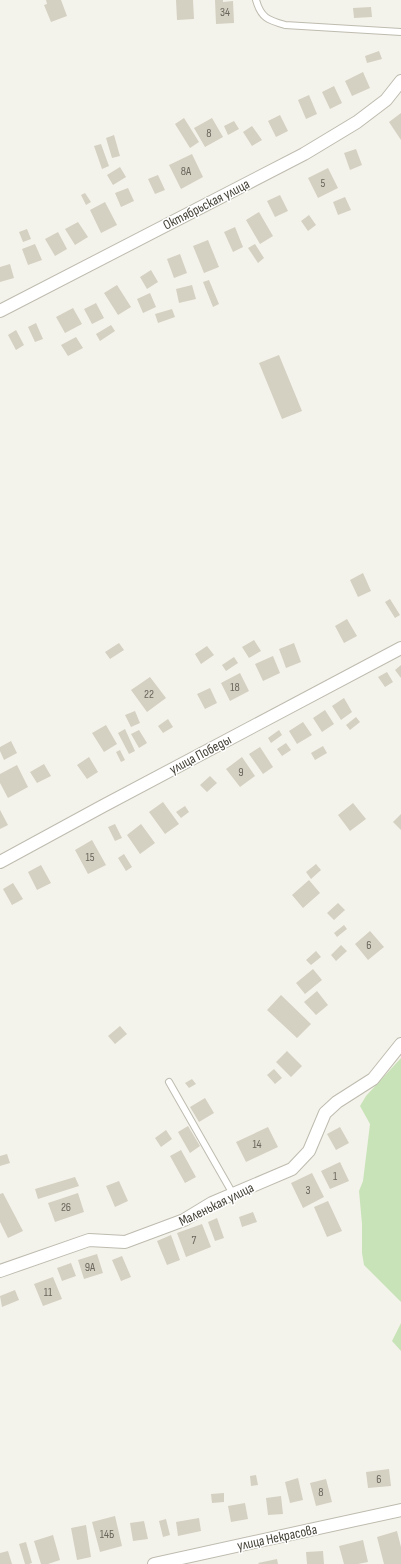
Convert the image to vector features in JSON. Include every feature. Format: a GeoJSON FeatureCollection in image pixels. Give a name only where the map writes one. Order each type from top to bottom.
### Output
{"type":"FeatureCollection","features":[{"type":"Feature","properties":{"kind":"street","name":"Октябрьская улица"},"geometry":{"type":"LineString","coordinates":[[0,311],[304,154],[357,122],[386,100],[401,81]]}},
{"type":"Feature","properties":{"kind":"street","name":"улица Победы"},"geometry":{"type":"LineString","coordinates":[[0,862],[401,648]]}},
{"type":"Feature","properties":{"kind":"street","name":"Маленькая улица"},"geometry":{"type":"LineString","coordinates":[[0,1271],[89,1240],[125,1242],[184,1220],[212,1203],[292,1168],[309,1151],[325,1113],[338,1102],[373,1079],[401,1044]]}},
{"type":"Feature","properties":{"kind":"street","name":"улица Некрасова"},"geometry":{"type":"LineString","coordinates":[[154,1564],[401,1510]]}},
{"type":"Feature","properties":{"kind":"lane"},"geometry":{"type":"LineString","coordinates":[[256,0],[259,10],[268,19],[285,25],[401,32]]}},
{"type":"Feature","properties":{"kind":"lane"},"geometry":{"type":"LineString","coordinates":[[169,1082],[233,1194]]}},
{"type":"Feature","properties":{"kind":"green space"},"geometry":{"type":"Polygon","coordinates":[[[401,1058],[401,1302],[364,1265],[359,1191],[363,1181],[370,1124],[360,1106],[366,1096],[401,1058]]]}},
{"type":"Feature","properties":{"kind":"green space"},"geometry":{"type":"Polygon","coordinates":[[[401,1323],[401,1351],[392,1341],[401,1323]]]}},
{"type":"Feature","properties":{"kind":"building"},"geometry":{"type":"Polygon","coordinates":[[[46,0],[61,0],[67,16],[51,22],[44,5],[47,4],[46,0]]]}},
{"type":"Feature","properties":{"kind":"building"},"geometry":{"type":"Polygon","coordinates":[[[176,0],[193,0],[194,19],[177,20],[176,0]]]}},
{"type":"Feature","properties":{"kind":"building"},"geometry":{"type":"Polygon","coordinates":[[[215,0],[223,0],[223,2],[233,1],[234,23],[216,24],[215,0]]]}},
{"type":"Feature","properties":{"kind":"building"},"geometry":{"type":"Polygon","coordinates":[[[371,7],[372,17],[354,18],[353,8],[371,7]]]}},
{"type":"Feature","properties":{"kind":"building"},"geometry":{"type":"Polygon","coordinates":[[[379,51],[382,59],[367,63],[365,56],[379,51]]]}},
{"type":"Feature","properties":{"kind":"building"},"geometry":{"type":"Polygon","coordinates":[[[363,72],[370,88],[352,96],[345,81],[363,72]]]}},
{"type":"Feature","properties":{"kind":"building"},"geometry":{"type":"Polygon","coordinates":[[[334,86],[342,103],[330,109],[322,92],[334,86]]]}},
{"type":"Feature","properties":{"kind":"building"},"geometry":{"type":"Polygon","coordinates":[[[309,95],[317,114],[306,119],[298,100],[309,95]]]}},
{"type":"Feature","properties":{"kind":"building"},"geometry":{"type":"Polygon","coordinates":[[[401,113],[401,140],[389,122],[401,113]]]}},
{"type":"Feature","properties":{"kind":"building"},"geometry":{"type":"Polygon","coordinates":[[[280,115],[288,131],[276,137],[268,121],[280,115]]]}},
{"type":"Feature","properties":{"kind":"building"},"geometry":{"type":"Polygon","coordinates":[[[184,118],[199,142],[190,148],[175,124],[184,118]]]}},
{"type":"Feature","properties":{"kind":"building"},"geometry":{"type":"Polygon","coordinates":[[[212,118],[223,137],[205,147],[194,128],[212,118]]]}},
{"type":"Feature","properties":{"kind":"building"},"geometry":{"type":"Polygon","coordinates":[[[234,121],[239,129],[228,135],[224,126],[234,121]]]}},
{"type":"Feature","properties":{"kind":"building"},"geometry":{"type":"Polygon","coordinates":[[[252,126],[262,140],[252,146],[243,132],[252,126]]]}},
{"type":"Feature","properties":{"kind":"building"},"geometry":{"type":"Polygon","coordinates":[[[114,135],[120,156],[112,158],[106,138],[114,135]]]}},
{"type":"Feature","properties":{"kind":"building"},"geometry":{"type":"Polygon","coordinates":[[[101,144],[109,166],[102,169],[94,146],[101,144]]]}},
{"type":"Feature","properties":{"kind":"building"},"geometry":{"type":"Polygon","coordinates":[[[356,149],[362,165],[350,170],[344,153],[356,149]]]}},
{"type":"Feature","properties":{"kind":"building"},"geometry":{"type":"Polygon","coordinates":[[[192,154],[203,177],[181,189],[169,165],[192,154]]]}},
{"type":"Feature","properties":{"kind":"building"},"geometry":{"type":"Polygon","coordinates":[[[120,167],[126,177],[113,185],[107,175],[120,167]]]}},
{"type":"Feature","properties":{"kind":"building"},"geometry":{"type":"Polygon","coordinates":[[[328,168],[338,188],[318,198],[308,178],[328,168]]]}},
{"type":"Feature","properties":{"kind":"building"},"geometry":{"type":"Polygon","coordinates":[[[158,175],[165,190],[155,194],[148,179],[158,175]]]}},
{"type":"Feature","properties":{"kind":"building"},"geometry":{"type":"Polygon","coordinates":[[[128,188],[134,201],[121,207],[115,193],[128,188]]]}},
{"type":"Feature","properties":{"kind":"building"},"geometry":{"type":"Polygon","coordinates":[[[85,193],[91,202],[86,205],[81,195],[85,193]]]}},
{"type":"Feature","properties":{"kind":"building"},"geometry":{"type":"Polygon","coordinates":[[[280,195],[288,211],[275,217],[267,201],[280,195]]]}},
{"type":"Feature","properties":{"kind":"building"},"geometry":{"type":"Polygon","coordinates":[[[345,197],[351,210],[338,215],[333,202],[345,197]]]}},
{"type":"Feature","properties":{"kind":"building"},"geometry":{"type":"Polygon","coordinates":[[[105,202],[117,225],[101,233],[90,210],[105,202]]]}},
{"type":"Feature","properties":{"kind":"building"},"geometry":{"type":"Polygon","coordinates":[[[259,212],[273,236],[260,244],[246,220],[259,212]]]}},
{"type":"Feature","properties":{"kind":"building"},"geometry":{"type":"Polygon","coordinates":[[[309,215],[316,225],[308,231],[301,221],[309,215]]]}},
{"type":"Feature","properties":{"kind":"building"},"geometry":{"type":"Polygon","coordinates":[[[78,222],[88,237],[75,245],[65,229],[78,222]]]}},
{"type":"Feature","properties":{"kind":"building"},"geometry":{"type":"Polygon","coordinates":[[[235,227],[243,247],[233,252],[224,232],[235,227]]]}},
{"type":"Feature","properties":{"kind":"building"},"geometry":{"type":"Polygon","coordinates":[[[27,229],[31,239],[23,242],[19,232],[27,229]]]}},
{"type":"Feature","properties":{"kind":"building"},"geometry":{"type":"Polygon","coordinates":[[[58,232],[67,249],[55,256],[45,239],[58,232]]]}},
{"type":"Feature","properties":{"kind":"building"},"geometry":{"type":"Polygon","coordinates":[[[208,240],[219,267],[204,273],[193,246],[208,240]]]}},
{"type":"Feature","properties":{"kind":"building"},"geometry":{"type":"Polygon","coordinates":[[[35,244],[42,260],[28,265],[22,249],[35,244]]]}},
{"type":"Feature","properties":{"kind":"building"},"geometry":{"type":"Polygon","coordinates":[[[255,244],[264,258],[258,263],[248,248],[255,244]]]}},
{"type":"Feature","properties":{"kind":"building"},"geometry":{"type":"Polygon","coordinates":[[[180,254],[187,273],[174,278],[167,259],[180,254]]]}},
{"type":"Feature","properties":{"kind":"building"},"geometry":{"type":"Polygon","coordinates":[[[10,264],[14,278],[0,282],[0,267],[10,264]]]}},
{"type":"Feature","properties":{"kind":"building"},"geometry":{"type":"Polygon","coordinates":[[[151,270],[158,282],[147,289],[140,277],[151,270]]]}},
{"type":"Feature","properties":{"kind":"building"},"geometry":{"type":"Polygon","coordinates":[[[209,280],[219,304],[213,307],[203,282],[209,280]]]}},
{"type":"Feature","properties":{"kind":"building"},"geometry":{"type":"Polygon","coordinates":[[[117,285],[131,307],[118,315],[104,293],[117,285]]]}},
{"type":"Feature","properties":{"kind":"building"},"geometry":{"type":"Polygon","coordinates":[[[192,285],[196,299],[179,303],[176,289],[192,285]]]}},
{"type":"Feature","properties":{"kind":"building"},"geometry":{"type":"Polygon","coordinates":[[[150,293],[156,307],[143,313],[137,299],[150,293]]]}},
{"type":"Feature","properties":{"kind":"building"},"geometry":{"type":"Polygon","coordinates":[[[96,303],[104,318],[92,324],[84,309],[96,303]]]}},
{"type":"Feature","properties":{"kind":"building"},"geometry":{"type":"Polygon","coordinates":[[[73,308],[82,324],[65,333],[56,317],[73,308]]]}},
{"type":"Feature","properties":{"kind":"building"},"geometry":{"type":"Polygon","coordinates":[[[172,309],[175,317],[158,323],[155,314],[172,309]]]}},
{"type":"Feature","properties":{"kind":"building"},"geometry":{"type":"Polygon","coordinates":[[[36,323],[43,339],[35,342],[28,327],[36,323]]]}},
{"type":"Feature","properties":{"kind":"building"},"geometry":{"type":"Polygon","coordinates":[[[111,325],[115,331],[100,341],[96,334],[111,325]]]}},
{"type":"Feature","properties":{"kind":"building"},"geometry":{"type":"Polygon","coordinates":[[[16,330],[24,345],[16,350],[8,335],[16,330]]]}},
{"type":"Feature","properties":{"kind":"building"},"geometry":{"type":"Polygon","coordinates":[[[76,337],[83,348],[68,356],[61,345],[76,337]]]}},
{"type":"Feature","properties":{"kind":"building"},"geometry":{"type":"Polygon","coordinates":[[[279,355],[302,411],[282,419],[259,363],[279,355]]]}},
{"type":"Feature","properties":{"kind":"building"},"geometry":{"type":"Polygon","coordinates":[[[363,573],[371,591],[358,597],[350,580],[363,573]]]}},
{"type":"Feature","properties":{"kind":"building"},"geometry":{"type":"Polygon","coordinates":[[[390,599],[400,615],[395,618],[385,602],[390,599]]]}},
{"type":"Feature","properties":{"kind":"building"},"geometry":{"type":"Polygon","coordinates":[[[347,619],[357,636],[344,643],[335,626],[347,619]]]}},
{"type":"Feature","properties":{"kind":"building"},"geometry":{"type":"Polygon","coordinates":[[[254,640],[261,651],[249,658],[242,647],[254,640]]]}},
{"type":"Feature","properties":{"kind":"building"},"geometry":{"type":"Polygon","coordinates":[[[119,643],[124,650],[110,659],[105,652],[119,643]]]}},
{"type":"Feature","properties":{"kind":"building"},"geometry":{"type":"Polygon","coordinates":[[[294,643],[301,662],[286,668],[279,649],[294,643]]]}},
{"type":"Feature","properties":{"kind":"building"},"geometry":{"type":"Polygon","coordinates":[[[207,646],[214,655],[201,664],[195,654],[207,646]]]}},
{"type":"Feature","properties":{"kind":"building"},"geometry":{"type":"Polygon","coordinates":[[[273,656],[280,673],[263,681],[255,664],[273,656]]]}},
{"type":"Feature","properties":{"kind":"building"},"geometry":{"type":"Polygon","coordinates":[[[234,657],[238,663],[226,671],[222,665],[234,657]]]}},
{"type":"Feature","properties":{"kind":"building"},"geometry":{"type":"Polygon","coordinates":[[[401,665],[401,678],[395,670],[401,665]]]}},
{"type":"Feature","properties":{"kind":"building"},"geometry":{"type":"Polygon","coordinates":[[[387,672],[393,682],[385,687],[378,677],[387,672]]]}},
{"type":"Feature","properties":{"kind":"building"},"geometry":{"type":"Polygon","coordinates":[[[240,673],[249,691],[230,701],[221,683],[240,673]]]}},
{"type":"Feature","properties":{"kind":"building"},"geometry":{"type":"Polygon","coordinates":[[[150,677],[166,698],[147,712],[131,690],[150,677]]]}},
{"type":"Feature","properties":{"kind":"building"},"geometry":{"type":"Polygon","coordinates":[[[210,688],[217,703],[205,709],[197,694],[210,688]]]}},
{"type":"Feature","properties":{"kind":"building"},"geometry":{"type":"Polygon","coordinates":[[[344,698],[352,712],[341,720],[332,706],[344,698]]]}},
{"type":"Feature","properties":{"kind":"building"},"geometry":{"type":"Polygon","coordinates":[[[325,710],[334,724],[322,732],[313,718],[325,710]]]}},
{"type":"Feature","properties":{"kind":"building"},"geometry":{"type":"Polygon","coordinates":[[[135,711],[140,723],[131,727],[125,715],[135,711]]]}},
{"type":"Feature","properties":{"kind":"building"},"geometry":{"type":"Polygon","coordinates":[[[356,717],[360,722],[350,730],[346,725],[356,717]]]}},
{"type":"Feature","properties":{"kind":"building"},"geometry":{"type":"Polygon","coordinates":[[[168,719],[173,727],[163,733],[158,726],[168,719]]]}},
{"type":"Feature","properties":{"kind":"building"},"geometry":{"type":"Polygon","coordinates":[[[303,722],[312,735],[297,744],[289,731],[303,722]]]}},
{"type":"Feature","properties":{"kind":"building"},"geometry":{"type":"Polygon","coordinates":[[[106,725],[117,744],[104,752],[92,733],[106,725]]]}},
{"type":"Feature","properties":{"kind":"building"},"geometry":{"type":"Polygon","coordinates":[[[125,729],[135,751],[129,754],[118,733],[125,729]]]}},
{"type":"Feature","properties":{"kind":"building"},"geometry":{"type":"Polygon","coordinates":[[[139,730],[147,743],[139,748],[131,734],[139,730]]]}},
{"type":"Feature","properties":{"kind":"building"},"geometry":{"type":"Polygon","coordinates":[[[279,730],[282,735],[271,743],[268,738],[279,730]]]}},
{"type":"Feature","properties":{"kind":"building"},"geometry":{"type":"Polygon","coordinates":[[[11,741],[17,753],[4,760],[0,747],[11,741]]]}},
{"type":"Feature","properties":{"kind":"building"},"geometry":{"type":"Polygon","coordinates":[[[286,743],[291,750],[282,756],[277,749],[286,743]]]}},
{"type":"Feature","properties":{"kind":"building"},"geometry":{"type":"Polygon","coordinates":[[[323,746],[327,753],[315,760],[311,753],[323,746]]]}},
{"type":"Feature","properties":{"kind":"building"},"geometry":{"type":"Polygon","coordinates":[[[260,747],[273,767],[263,774],[249,754],[260,747]]]}},
{"type":"Feature","properties":{"kind":"building"},"geometry":{"type":"Polygon","coordinates":[[[120,750],[125,760],[121,762],[116,752],[120,750]]]}},
{"type":"Feature","properties":{"kind":"building"},"geometry":{"type":"Polygon","coordinates":[[[89,757],[98,772],[87,779],[77,765],[89,757]]]}},
{"type":"Feature","properties":{"kind":"building"},"geometry":{"type":"Polygon","coordinates":[[[242,757],[255,776],[240,787],[226,769],[242,757]]]}},
{"type":"Feature","properties":{"kind":"building"},"geometry":{"type":"Polygon","coordinates":[[[44,764],[51,776],[37,783],[30,772],[44,764]]]}},
{"type":"Feature","properties":{"kind":"building"},"geometry":{"type":"Polygon","coordinates":[[[17,765],[28,787],[8,798],[0,783],[0,774],[17,765]]]}},
{"type":"Feature","properties":{"kind":"building"},"geometry":{"type":"Polygon","coordinates":[[[210,776],[217,783],[207,792],[200,785],[210,776]]]}},
{"type":"Feature","properties":{"kind":"building"},"geometry":{"type":"Polygon","coordinates":[[[163,802],[179,824],[165,834],[149,812],[163,802]]]}},
{"type":"Feature","properties":{"kind":"building"},"geometry":{"type":"Polygon","coordinates":[[[353,803],[366,819],[350,831],[338,815],[353,803]]]}},
{"type":"Feature","properties":{"kind":"building"},"geometry":{"type":"Polygon","coordinates":[[[185,806],[189,812],[181,818],[176,812],[185,806]]]}},
{"type":"Feature","properties":{"kind":"building"},"geometry":{"type":"Polygon","coordinates":[[[0,810],[8,825],[0,829],[0,810]]]}},
{"type":"Feature","properties":{"kind":"building"},"geometry":{"type":"Polygon","coordinates":[[[401,814],[401,830],[393,822],[401,814]]]}},
{"type":"Feature","properties":{"kind":"building"},"geometry":{"type":"Polygon","coordinates":[[[115,824],[122,838],[115,841],[108,827],[115,824]]]}},
{"type":"Feature","properties":{"kind":"building"},"geometry":{"type":"Polygon","coordinates":[[[141,824],[155,843],[140,854],[127,835],[141,824]]]}},
{"type":"Feature","properties":{"kind":"building"},"geometry":{"type":"Polygon","coordinates":[[[92,840],[106,865],[88,874],[75,850],[92,840]]]}},
{"type":"Feature","properties":{"kind":"building"},"geometry":{"type":"Polygon","coordinates":[[[124,854],[132,867],[126,871],[118,858],[124,854]]]}},
{"type":"Feature","properties":{"kind":"building"},"geometry":{"type":"Polygon","coordinates":[[[316,864],[321,870],[311,879],[306,872],[316,864]]]}},
{"type":"Feature","properties":{"kind":"building"},"geometry":{"type":"Polygon","coordinates":[[[41,865],[51,883],[37,890],[28,872],[41,865]]]}},
{"type":"Feature","properties":{"kind":"building"},"geometry":{"type":"Polygon","coordinates":[[[309,880],[320,893],[303,908],[292,895],[309,880]]]}},
{"type":"Feature","properties":{"kind":"building"},"geometry":{"type":"Polygon","coordinates":[[[13,883],[23,899],[12,905],[3,889],[13,883]]]}},
{"type":"Feature","properties":{"kind":"building"},"geometry":{"type":"Polygon","coordinates":[[[338,903],[345,910],[334,920],[327,913],[338,903]]]}},
{"type":"Feature","properties":{"kind":"building"},"geometry":{"type":"Polygon","coordinates":[[[344,925],[347,929],[337,937],[334,933],[344,925]]]}},
{"type":"Feature","properties":{"kind":"building"},"geometry":{"type":"Polygon","coordinates":[[[370,931],[384,947],[368,960],[355,944],[370,931]]]}},
{"type":"Feature","properties":{"kind":"building"},"geometry":{"type":"Polygon","coordinates":[[[341,945],[347,951],[336,961],[331,955],[341,945]]]}},
{"type":"Feature","properties":{"kind":"building"},"geometry":{"type":"Polygon","coordinates":[[[316,951],[321,957],[311,965],[306,960],[316,951]]]}},
{"type":"Feature","properties":{"kind":"building"},"geometry":{"type":"Polygon","coordinates":[[[313,969],[322,980],[305,994],[296,983],[313,969]]]}},
{"type":"Feature","properties":{"kind":"building"},"geometry":{"type":"Polygon","coordinates":[[[317,991],[328,1005],[316,1015],[304,1002],[317,991]]]}},
{"type":"Feature","properties":{"kind":"building"},"geometry":{"type":"Polygon","coordinates":[[[281,995],[311,1024],[297,1038],[267,1010],[281,995]]]}},
{"type":"Feature","properties":{"kind":"building"},"geometry":{"type":"Polygon","coordinates":[[[120,1026],[127,1034],[115,1044],[108,1036],[120,1026]]]}},
{"type":"Feature","properties":{"kind":"building"},"geometry":{"type":"Polygon","coordinates":[[[287,1051],[302,1066],[291,1077],[276,1062],[287,1051]]]}},
{"type":"Feature","properties":{"kind":"building"},"geometry":{"type":"Polygon","coordinates":[[[274,1069],[282,1078],[275,1084],[267,1075],[274,1069]]]}},
{"type":"Feature","properties":{"kind":"building"},"geometry":{"type":"Polygon","coordinates":[[[192,1079],[196,1084],[189,1088],[185,1083],[192,1079]]]}},
{"type":"Feature","properties":{"kind":"building"},"geometry":{"type":"Polygon","coordinates":[[[205,1098],[214,1113],[199,1122],[190,1107],[205,1098]]]}},
{"type":"Feature","properties":{"kind":"building"},"geometry":{"type":"Polygon","coordinates":[[[188,1126],[200,1146],[190,1153],[178,1132],[188,1126]]]}},
{"type":"Feature","properties":{"kind":"building"},"geometry":{"type":"Polygon","coordinates":[[[268,1127],[278,1147],[246,1162],[236,1142],[268,1127]]]}},
{"type":"Feature","properties":{"kind":"building"},"geometry":{"type":"Polygon","coordinates":[[[340,1127],[349,1143],[336,1150],[327,1134],[340,1127]]]}},
{"type":"Feature","properties":{"kind":"building"},"geometry":{"type":"Polygon","coordinates":[[[166,1130],[172,1139],[161,1147],[155,1138],[166,1130]]]}},
{"type":"Feature","properties":{"kind":"building"},"geometry":{"type":"Polygon","coordinates":[[[181,1150],[196,1177],[185,1183],[170,1156],[181,1150]]]}},
{"type":"Feature","properties":{"kind":"building"},"geometry":{"type":"Polygon","coordinates":[[[7,1154],[10,1163],[0,1166],[0,1156],[7,1154]]]}},
{"type":"Feature","properties":{"kind":"building"},"geometry":{"type":"Polygon","coordinates":[[[340,1162],[349,1181],[330,1189],[321,1171],[340,1162]]]}},
{"type":"Feature","properties":{"kind":"building"},"geometry":{"type":"Polygon","coordinates":[[[312,1173],[324,1197],[303,1208],[291,1183],[312,1173]]]}},
{"type":"Feature","properties":{"kind":"building"},"geometry":{"type":"Polygon","coordinates":[[[75,1177],[79,1186],[38,1199],[35,1189],[75,1177]]]}},
{"type":"Feature","properties":{"kind":"building"},"geometry":{"type":"Polygon","coordinates":[[[119,1181],[128,1201],[115,1207],[106,1186],[119,1181]]]}},
{"type":"Feature","properties":{"kind":"building"},"geometry":{"type":"Polygon","coordinates":[[[3,1193],[23,1231],[8,1238],[0,1222],[0,1194],[3,1193]]]}},
{"type":"Feature","properties":{"kind":"building"},"geometry":{"type":"Polygon","coordinates":[[[78,1193],[84,1212],[55,1222],[48,1203],[78,1193]]]}},
{"type":"Feature","properties":{"kind":"building"},"geometry":{"type":"Polygon","coordinates":[[[328,1201],[342,1231],[327,1237],[314,1207],[328,1201]]]}},
{"type":"Feature","properties":{"kind":"building"},"geometry":{"type":"Polygon","coordinates":[[[253,1212],[257,1222],[242,1227],[239,1217],[253,1212]]]}},
{"type":"Feature","properties":{"kind":"building"},"geometry":{"type":"Polygon","coordinates":[[[217,1218],[224,1238],[215,1241],[208,1222],[217,1218]]]}},
{"type":"Feature","properties":{"kind":"building"},"geometry":{"type":"Polygon","coordinates":[[[202,1224],[211,1247],[186,1257],[177,1233],[202,1224]]]}},
{"type":"Feature","properties":{"kind":"building"},"geometry":{"type":"Polygon","coordinates":[[[171,1235],[180,1260],[167,1265],[157,1241],[171,1235]]]}},
{"type":"Feature","properties":{"kind":"building"},"geometry":{"type":"Polygon","coordinates":[[[97,1254],[103,1273],[84,1279],[78,1260],[97,1254]]]}},
{"type":"Feature","properties":{"kind":"building"},"geometry":{"type":"Polygon","coordinates":[[[122,1256],[131,1277],[121,1281],[112,1260],[122,1256]]]}},
{"type":"Feature","properties":{"kind":"building"},"geometry":{"type":"Polygon","coordinates":[[[71,1263],[76,1276],[62,1281],[57,1268],[71,1263]]]}},
{"type":"Feature","properties":{"kind":"building"},"geometry":{"type":"Polygon","coordinates":[[[53,1277],[62,1299],[43,1306],[34,1284],[53,1277]]]}},
{"type":"Feature","properties":{"kind":"building"},"geometry":{"type":"Polygon","coordinates":[[[15,1290],[19,1300],[2,1307],[0,1296],[15,1290]]]}},
{"type":"Feature","properties":{"kind":"building"},"geometry":{"type":"Polygon","coordinates":[[[389,1469],[391,1486],[368,1488],[366,1472],[389,1469]]]}},
{"type":"Feature","properties":{"kind":"building"},"geometry":{"type":"Polygon","coordinates":[[[256,1475],[258,1485],[251,1486],[250,1476],[256,1475]]]}},
{"type":"Feature","properties":{"kind":"building"},"geometry":{"type":"Polygon","coordinates":[[[298,1478],[303,1500],[290,1503],[285,1482],[298,1478]]]}},
{"type":"Feature","properties":{"kind":"building"},"geometry":{"type":"Polygon","coordinates":[[[326,1479],[332,1502],[316,1506],[310,1483],[326,1479]]]}},
{"type":"Feature","properties":{"kind":"building"},"geometry":{"type":"Polygon","coordinates":[[[224,1493],[224,1502],[212,1503],[211,1494],[224,1493]]]}},
{"type":"Feature","properties":{"kind":"building"},"geometry":{"type":"Polygon","coordinates":[[[281,1496],[283,1514],[268,1515],[266,1498],[281,1496]]]}},
{"type":"Feature","properties":{"kind":"building"},"geometry":{"type":"Polygon","coordinates":[[[245,1503],[248,1519],[231,1522],[228,1506],[245,1503]]]}},
{"type":"Feature","properties":{"kind":"building"},"geometry":{"type":"Polygon","coordinates":[[[115,1516],[122,1546],[100,1552],[92,1522],[115,1516]]]}},
{"type":"Feature","properties":{"kind":"building"},"geometry":{"type":"Polygon","coordinates":[[[199,1518],[201,1531],[178,1536],[176,1522],[199,1518]]]}},
{"type":"Feature","properties":{"kind":"building"},"geometry":{"type":"Polygon","coordinates":[[[166,1519],[170,1535],[163,1537],[159,1521],[166,1519]]]}},
{"type":"Feature","properties":{"kind":"building"},"geometry":{"type":"Polygon","coordinates":[[[144,1521],[148,1539],[133,1541],[130,1523],[144,1521]]]}},
{"type":"Feature","properties":{"kind":"building"},"geometry":{"type":"Polygon","coordinates":[[[86,1525],[91,1557],[77,1560],[71,1528],[86,1525]]]}},
{"type":"Feature","properties":{"kind":"building"},"geometry":{"type":"Polygon","coordinates":[[[397,1531],[401,1547],[401,1564],[384,1564],[377,1537],[397,1531]]]}},
{"type":"Feature","properties":{"kind":"building"},"geometry":{"type":"Polygon","coordinates":[[[53,1535],[60,1560],[48,1564],[41,1564],[34,1541],[53,1535]]]}},
{"type":"Feature","properties":{"kind":"building"},"geometry":{"type":"Polygon","coordinates":[[[363,1540],[368,1562],[344,1564],[339,1546],[363,1540]]]}},
{"type":"Feature","properties":{"kind":"building"},"geometry":{"type":"Polygon","coordinates":[[[26,1542],[32,1563],[29,1564],[25,1564],[19,1544],[26,1542]]]}},
{"type":"Feature","properties":{"kind":"building"},"geometry":{"type":"Polygon","coordinates":[[[8,1551],[12,1564],[0,1564],[0,1553],[8,1551]]]}},
{"type":"Feature","properties":{"kind":"building"},"geometry":{"type":"Polygon","coordinates":[[[323,1551],[324,1564],[307,1564],[306,1552],[323,1551]]]}},
{"type":"Feature","properties":{"kind":"building"},"geometry":{"type":"Polygon","coordinates":[[[277,1559],[278,1564],[258,1563],[277,1559]]]}}]}
